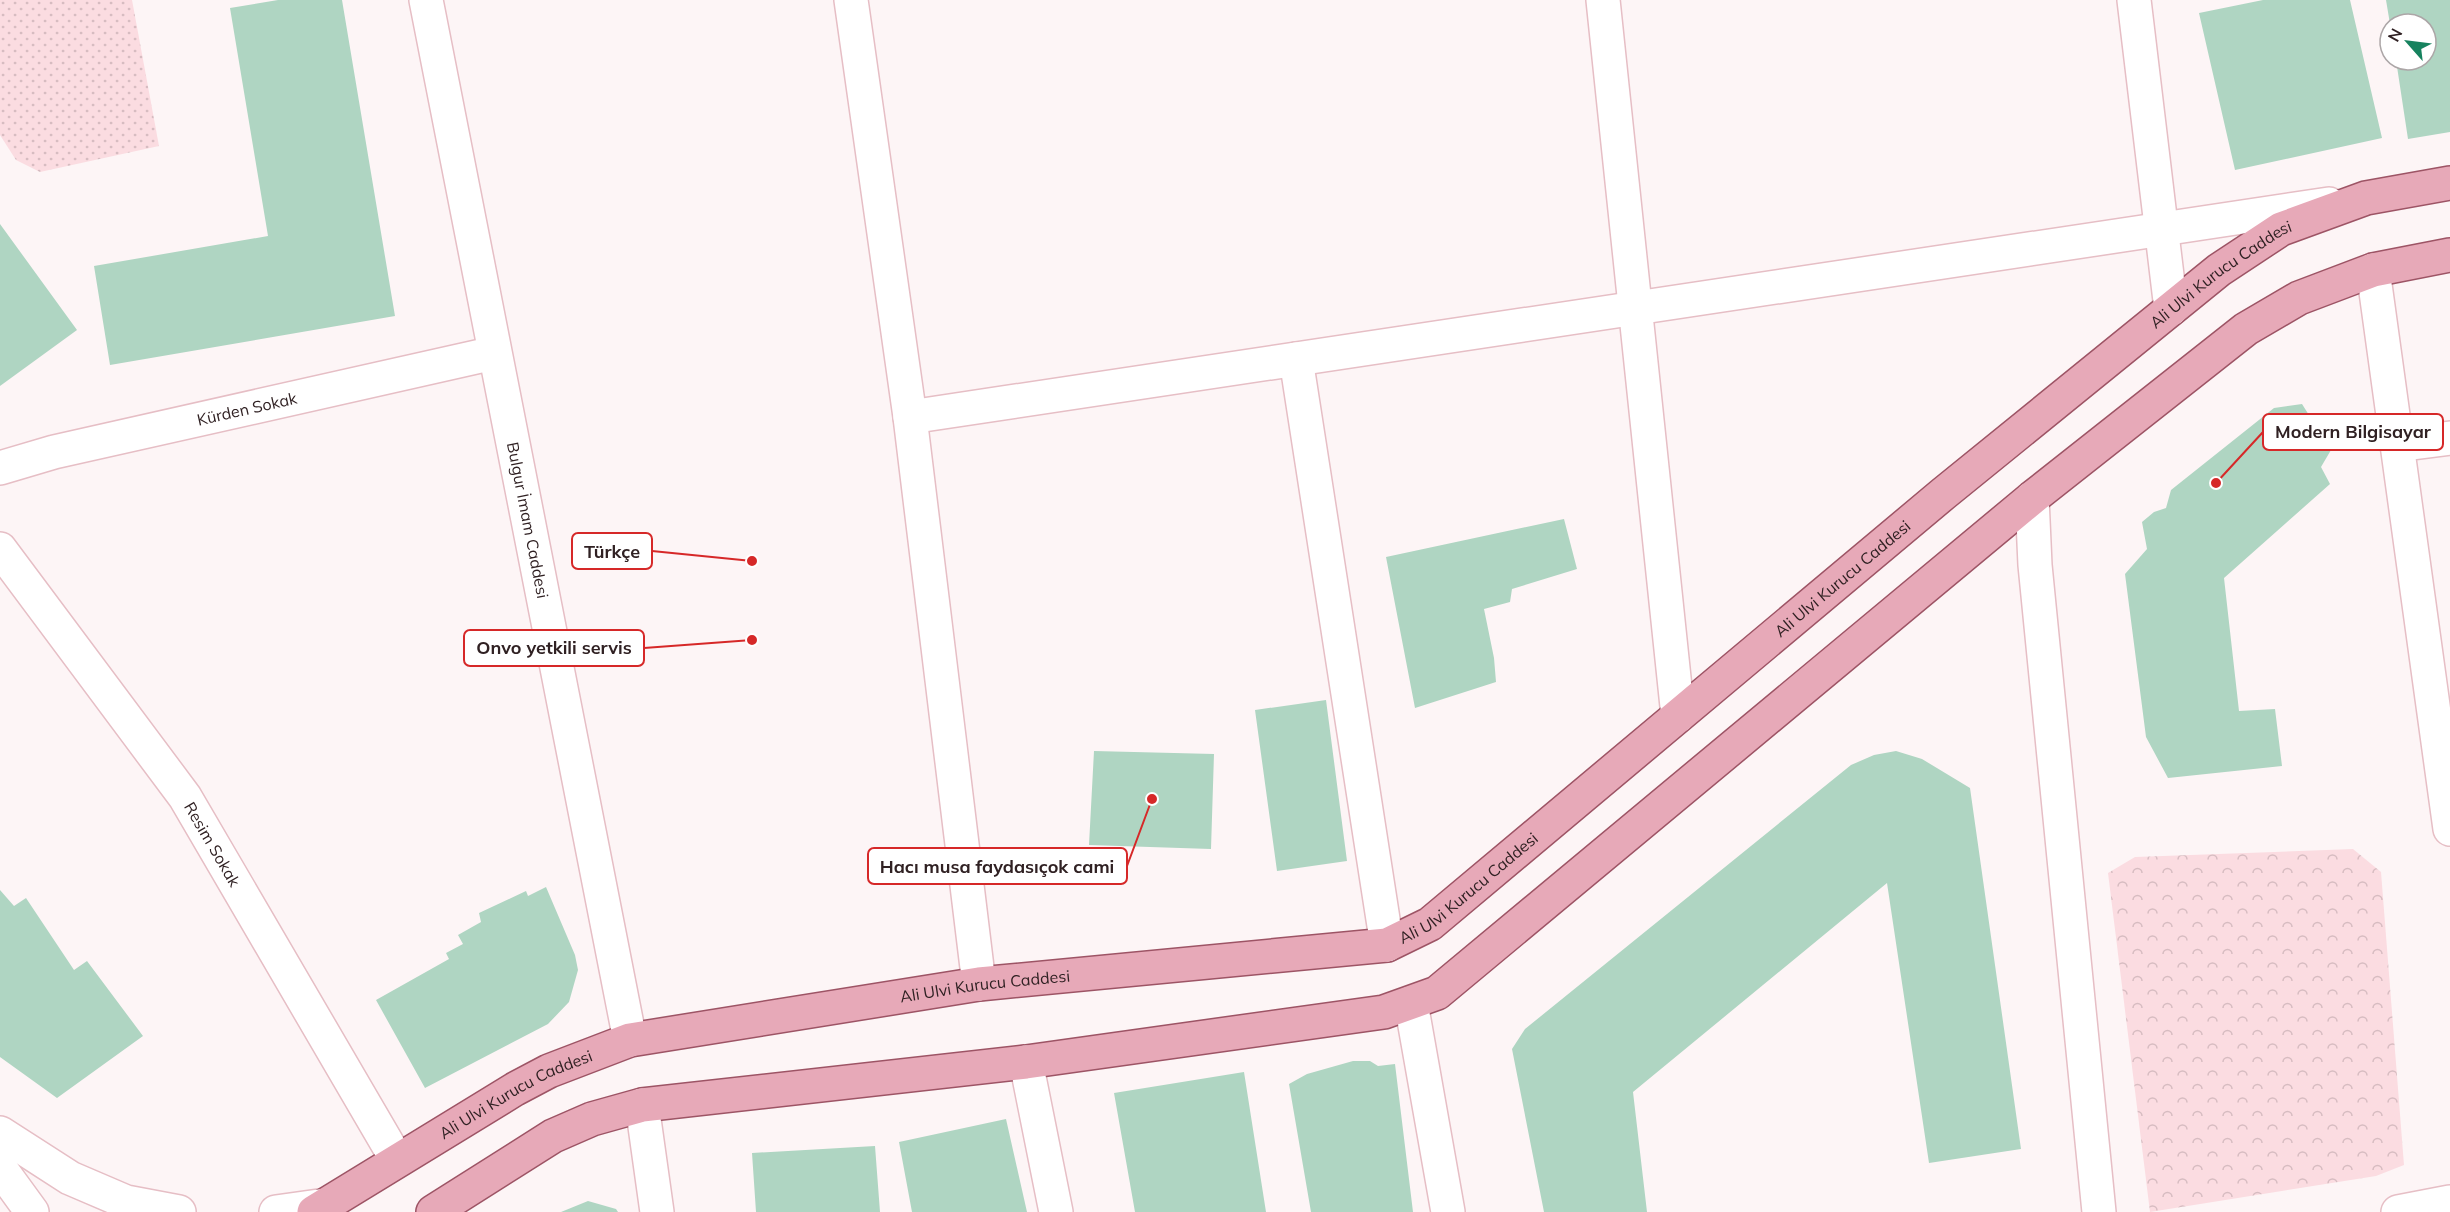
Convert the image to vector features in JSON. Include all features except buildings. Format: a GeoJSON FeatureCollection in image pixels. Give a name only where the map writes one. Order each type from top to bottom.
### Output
{"type":"FeatureCollection","features":[{"type":"Feature","properties":{"kind":"main road","name":"Ali Ulvi Kurucu Caddesi"},"geometry":{"type":"LineString","coordinates":[[320,1208],[549,1071],[630,1040],[979,984],[1386,945],[1430,924],[1952,486],[2219,270],[2281,229],[2366,198],[2450,183]]}},
{"type":"Feature","properties":{"kind":"main road"},"geometry":{"type":"LineString","coordinates":[[433,1212],[553,1136],[592,1119],[642,1105],[1026,1062],[1384,1012],[1437,993],[2032,498],[2246,329],[2299,298],[2373,270],[2450,255]]}},
{"type":"Feature","properties":{"kind":"street","name":"Bulgur İmam Caddesi"},"geometry":{"type":"LineString","coordinates":[[426,0],[630,1040]]}},
{"type":"Feature","properties":{"kind":"street"},"geometry":{"type":"LineString","coordinates":[[851,0],[910,417],[979,984]]}},
{"type":"Feature","properties":{"kind":"street"},"geometry":{"type":"LineString","coordinates":[[1603,0],[1678,716]]}},
{"type":"Feature","properties":{"kind":"street"},"geometry":{"type":"LineString","coordinates":[[2134,0],[2171,309]]}},
{"type":"Feature","properties":{"kind":"street"},"geometry":{"type":"LineString","coordinates":[[910,417],[2366,198]]}},
{"type":"Feature","properties":{"kind":"street"},"geometry":{"type":"LineString","coordinates":[[2373,270],[2450,829]]}},
{"type":"Feature","properties":{"kind":"street","name":"Kürden Sokak"},"geometry":{"type":"LineString","coordinates":[[0,468],[54,452],[494,352]]}},
{"type":"Feature","properties":{"kind":"street"},"geometry":{"type":"LineString","coordinates":[[1296,359],[1386,945]]}},
{"type":"Feature","properties":{"kind":"street"},"geometry":{"type":"LineString","coordinates":[[2397,446],[2450,438]]}},
{"type":"Feature","properties":{"kind":"street"},"geometry":{"type":"LineString","coordinates":[[2032,498],[2035,565],[2099,1212]]}},
{"type":"Feature","properties":{"kind":"street","name":"Resim Sokak"},"geometry":{"type":"LineString","coordinates":[[0,549],[185,797],[397,1160]]}},
{"type":"Feature","properties":{"kind":"street"},"geometry":{"type":"LineString","coordinates":[[1411,1003],[1448,1212]]}},
{"type":"Feature","properties":{"kind":"street"},"geometry":{"type":"LineString","coordinates":[[1026,1062],[1056,1212]]}},
{"type":"Feature","properties":{"kind":"street"},"geometry":{"type":"LineString","coordinates":[[642,1105],[657,1212]]}},
{"type":"Feature","properties":{"kind":"street"},"geometry":{"type":"LineString","coordinates":[[0,1133],[70,1178],[126,1202],[179,1212]]}},
{"type":"Feature","properties":{"kind":"street"},"geometry":{"type":"LineString","coordinates":[[0,1168],[32,1212]]}},
{"type":"Feature","properties":{"kind":"street"},"geometry":{"type":"LineString","coordinates":[[2398,1212],[2450,1202]]}},
{"type":"Feature","properties":{"kind":"street"},"geometry":{"type":"LineString","coordinates":[[276,1212],[320,1208]]}},
{"type":"Feature","properties":{"kind":"green space"},"geometry":{"type":"Polygon","coordinates":[[[0,0],[132,0],[159,146],[40,172],[16,160],[0,135],[0,0]]]}},
{"type":"Feature","properties":{"kind":"green space"},"geometry":{"type":"Polygon","coordinates":[[[2353,849],[2381,872],[2404,1165],[2376,1176],[2150,1212],[2108,873],[2135,857],[2353,849]]]}},
{"type":"Feature","properties":{"kind":"place","name":"Modern Bilgisayar"},"geometry":{"type":"Point","coordinates":[2216,483]}},
{"type":"Feature","properties":{"kind":"place","name":"Türkçe"},"geometry":{"type":"Point","coordinates":[752,561]}},
{"type":"Feature","properties":{"kind":"place","name":"Onvo yetkili servis"},"geometry":{"type":"Point","coordinates":[752,640]}},
{"type":"Feature","properties":{"kind":"place","name":"Hacı musa faydasıçok cami"},"geometry":{"type":"Point","coordinates":[1152,799]}}]}
